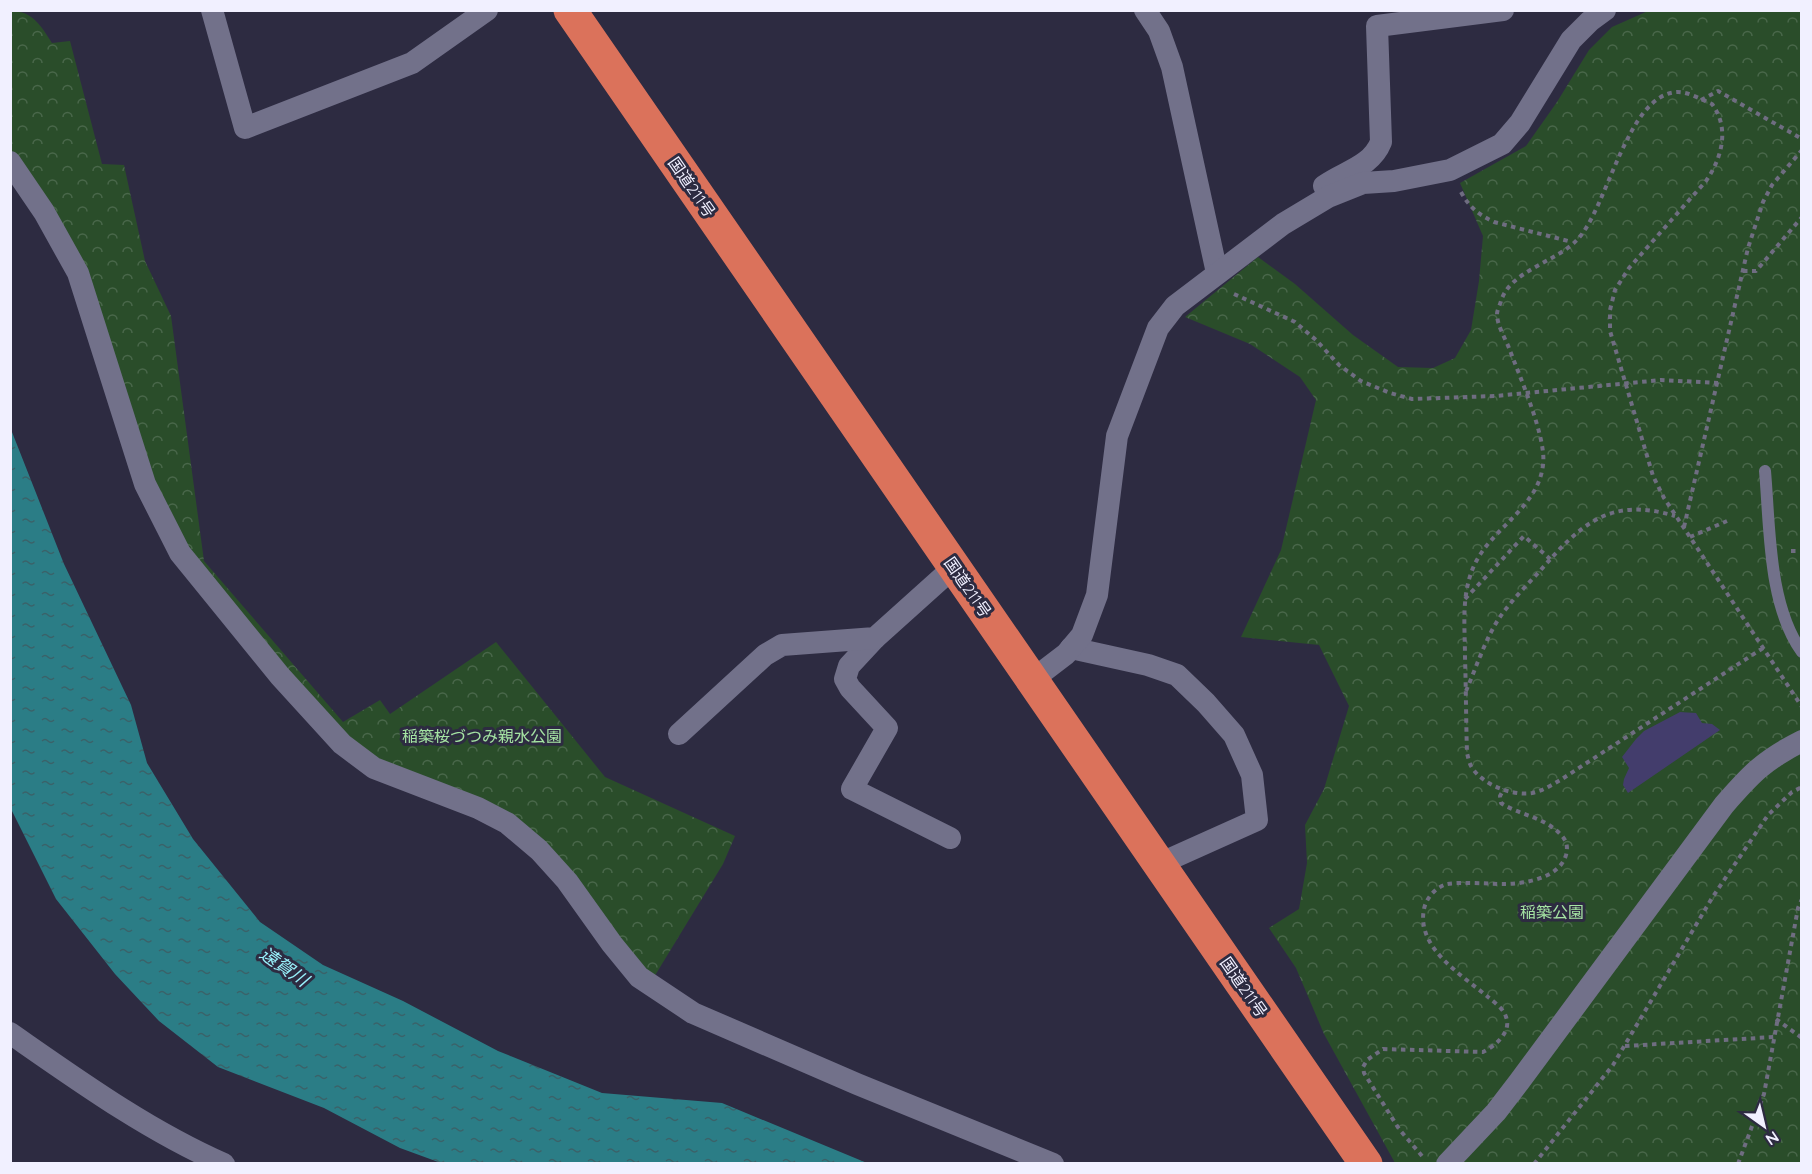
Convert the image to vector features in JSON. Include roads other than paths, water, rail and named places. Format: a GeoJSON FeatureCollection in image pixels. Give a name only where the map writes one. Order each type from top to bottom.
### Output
{"type":"FeatureCollection","features":[{"type":"Feature","properties":{"kind":"highway","name":"国道211号"},"geometry":{"type":"LineString","coordinates":[[570,10],[1366,1164]]}},
{"type":"Feature","properties":{"kind":"street"},"geometry":{"type":"LineString","coordinates":[[212,10],[245,128],[412,63],[487,10]]}},
{"type":"Feature","properties":{"kind":"street"},"geometry":{"type":"LineString","coordinates":[[1145,10],[1159,31],[1172,67],[1211,278]]}},
{"type":"Feature","properties":{"kind":"street"},"geometry":{"type":"LineString","coordinates":[[1283,224],[1316,192],[1376,154],[1381,142],[1377,26],[1503,10]]}},
{"type":"Feature","properties":{"kind":"street"},"geometry":{"type":"LineString","coordinates":[[1032,680],[1066,654],[1082,634],[1097,595],[1117,436],[1158,328],[1175,306],[1283,224],[1328,197],[1364,183],[1395,181],[1449,170],[1502,144],[1520,123],[1571,40],[1593,14]]}},
{"type":"Feature","properties":{"kind":"street"},"geometry":{"type":"LineString","coordinates":[[10,162],[45,212],[78,273],[145,484],[180,553],[280,676],[342,744],[374,768],[478,808],[507,824],[539,850],[567,881],[639,977],[693,1013],[857,1084],[1053,1164]]}},
{"type":"Feature","properties":{"kind":"street"},"geometry":{"type":"LineString","coordinates":[[950,838],[852,789],[887,728],[850,688],[845,679],[849,666],[875,638],[954,567]]}},
{"type":"Feature","properties":{"kind":"street"},"geometry":{"type":"LineString","coordinates":[[679,734],[765,655],[782,645],[875,638]]}},
{"type":"Feature","properties":{"kind":"street"},"geometry":{"type":"LineString","coordinates":[[1071,648],[1148,665],[1177,675],[1234,735],[1252,776],[1257,820],[1159,864]]}},
{"type":"Feature","properties":{"kind":"street"},"geometry":{"type":"LineString","coordinates":[[1447,1164],[1508,1097],[1724,805],[1751,773],[1778,753],[1802,741]]}},
{"type":"Feature","properties":{"kind":"street"},"geometry":{"type":"LineString","coordinates":[[10,1033],[102,1098],[199,1153],[224,1164]]}},
{"type":"Feature","properties":{"kind":"lane"},"geometry":{"type":"LineString","coordinates":[[1765,471],[1774,572],[1784,616],[1802,652]]}},
{"type":"Feature","properties":{"kind":"water","name":"遠賀川"},"geometry":{"type":"Polygon","coordinates":[[[10,427],[64,564],[131,705],[147,763],[193,839],[260,922],[323,965],[403,1001],[498,1051],[602,1093],[722,1103],[867,1163],[441,1163],[400,1148],[324,1108],[218,1067],[159,1021],[115,974],[56,899],[11,809],[10,427]]]}},
{"type":"Feature","properties":{"kind":"park label","name":"稲築桜づつみ親水公園"},"geometry":{"type":"Point","coordinates":[482,736]}},
{"type":"Feature","properties":{"kind":"park label","name":"稲築公園"},"geometry":{"type":"Point","coordinates":[1552,912]}}]}
